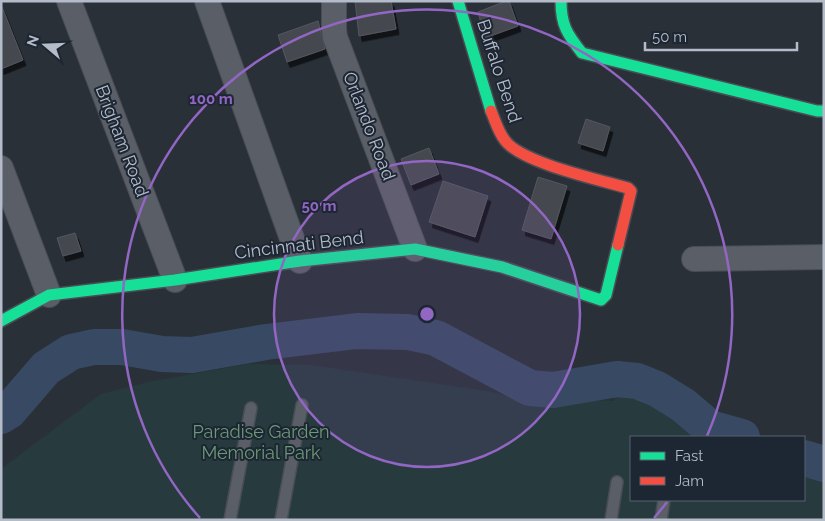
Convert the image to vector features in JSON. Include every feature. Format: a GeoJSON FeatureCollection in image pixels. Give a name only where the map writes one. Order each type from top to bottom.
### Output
{"type":"FeatureCollection","features":[{"type":"Feature","properties":{"kind":"street","name":"Brigham Road"},"geometry":{"type":"LineString","coordinates":[[69,1],[175,280]]}},
{"type":"Feature","properties":{"kind":"street"},"geometry":{"type":"LineString","coordinates":[[207,1],[300,261]]}},
{"type":"Feature","properties":{"kind":"street","name":"Orlando Road"},"geometry":{"type":"LineString","coordinates":[[334,1],[335,37],[415,249]]}},
{"type":"Feature","properties":{"kind":"street","name":"Buffalo Bend"},"geometry":{"type":"LineString","coordinates":[[458,1],[489,105],[504,140],[516,150],[541,162],[630,189],[631,191],[606,295],[601,300]]}},
{"type":"Feature","properties":{"kind":"street"},"geometry":{"type":"LineString","coordinates":[[561,1],[561,17],[569,37],[582,53],[817,111],[824,111]]}},
{"type":"Feature","properties":{"kind":"street"},"geometry":{"type":"LineString","coordinates":[[1,168],[49,295]]}},
{"type":"Feature","properties":{"kind":"street","name":"Cincinnati Bend"},"geometry":{"type":"LineString","coordinates":[[1,321],[49,295],[175,280],[300,261],[415,249],[502,267],[601,300]]}},
{"type":"Feature","properties":{"kind":"street"},"geometry":{"type":"LineString","coordinates":[[694,259],[824,257]]}},
{"type":"Feature","properties":{"kind":"lane"},"geometry":{"type":"LineString","coordinates":[[281,520],[302,405]]}},
{"type":"Feature","properties":{"kind":"lane"},"geometry":{"type":"LineString","coordinates":[[230,520],[251,408]]}},
{"type":"Feature","properties":{"kind":"lane"},"geometry":{"type":"LineString","coordinates":[[611,520],[617,482]]}},
{"type":"Feature","properties":{"kind":"lane"},"geometry":{"type":"LineString","coordinates":[[661,520],[664,501]]}},
{"type":"Feature","properties":{"kind":"green space","name":"Paradise Garden Memorial Park"},"geometry":{"type":"Polygon","coordinates":[[[248,364],[312,365],[487,391],[550,405],[590,400],[614,401],[617,379],[637,381],[657,389],[683,405],[710,428],[738,436],[630,436],[630,501],[805,501],[805,458],[824,464],[824,520],[1,520],[1,469],[101,394],[148,382],[248,364]]]}},
{"type":"Feature","properties":{"kind":"building"},"geometry":{"type":"Polygon","coordinates":[[[355,1],[391,1],[396,29],[359,36],[355,1]]]}},
{"type":"Feature","properties":{"kind":"building"},"geometry":{"type":"Polygon","coordinates":[[[509,1],[518,26],[485,38],[478,12],[509,1]]]}},
{"type":"Feature","properties":{"kind":"building"},"geometry":{"type":"Polygon","coordinates":[[[1,8],[23,60],[1,69],[1,8]]]}},
{"type":"Feature","properties":{"kind":"building"},"geometry":{"type":"Polygon","coordinates":[[[318,21],[325,49],[287,62],[278,35],[318,21]]]}},
{"type":"Feature","properties":{"kind":"building"},"geometry":{"type":"Polygon","coordinates":[[[586,119],[610,127],[603,151],[578,143],[586,119]]]}},
{"type":"Feature","properties":{"kind":"building"},"geometry":{"type":"Polygon","coordinates":[[[429,148],[439,174],[411,185],[401,159],[429,148]]]}},
{"type":"Feature","properties":{"kind":"building"},"geometry":{"type":"Polygon","coordinates":[[[538,177],[567,186],[551,239],[522,230],[538,177]]]}},
{"type":"Feature","properties":{"kind":"building"},"geometry":{"type":"Polygon","coordinates":[[[443,181],[488,196],[475,237],[429,222],[443,181]]]}},
{"type":"Feature","properties":{"kind":"building"},"geometry":{"type":"Polygon","coordinates":[[[75,233],[81,251],[63,256],[57,238],[75,233]]]}},
{"type":"Feature","properties":{"kind":"waterway"},"geometry":{"type":"LineString","coordinates":[[1,416],[9,411],[46,368],[71,352],[94,347],[122,347],[162,354],[192,355],[266,342],[357,331],[408,332],[436,338],[530,388],[553,390],[617,379],[637,381],[657,389],[683,405],[710,428],[738,436]]}},
{"type":"Feature","properties":{"kind":"waterway"},"geometry":{"type":"LineString","coordinates":[[805,458],[824,464]]}},
{"type":"Feature","properties":{"kind":"traffic: fast"},"geometry":{"type":"LineString","coordinates":[[458,1],[491,111]]}},
{"type":"Feature","properties":{"kind":"traffic: fast"},"geometry":{"type":"LineString","coordinates":[[561,1],[562,17],[566,29],[582,53],[817,111],[824,111]]}},
{"type":"Feature","properties":{"kind":"traffic: fast"},"geometry":{"type":"LineString","coordinates":[[1,321],[49,295],[175,280],[300,261],[415,249],[502,267],[601,300],[606,295],[618,245]]}},
{"type":"Feature","properties":{"kind":"traffic: jam"},"geometry":{"type":"LineString","coordinates":[[491,111],[504,139],[512,147],[525,155],[542,163],[628,188],[631,191],[618,245]]}}]}
